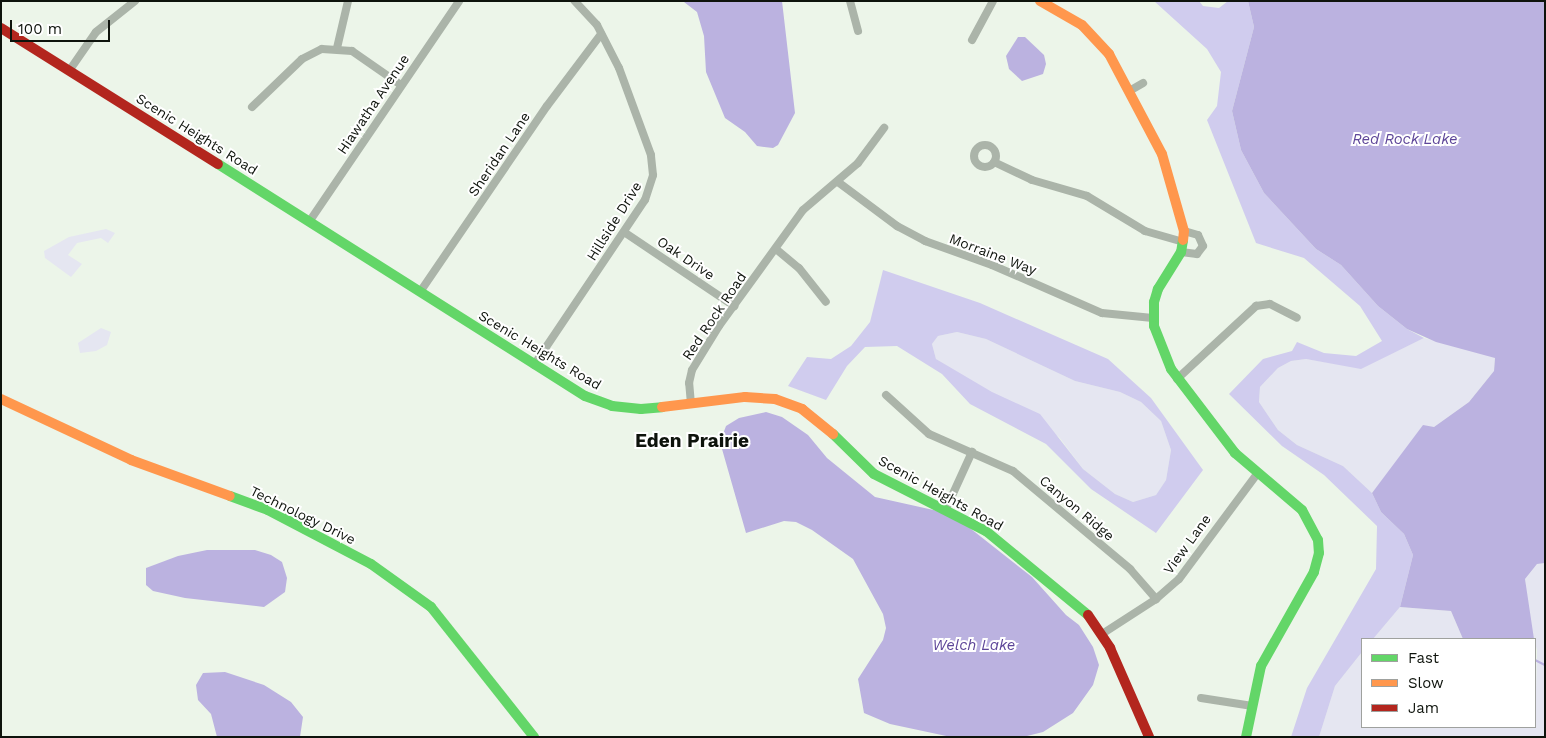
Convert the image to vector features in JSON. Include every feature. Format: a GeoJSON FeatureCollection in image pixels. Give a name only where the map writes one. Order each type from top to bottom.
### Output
{"type":"FeatureCollection","features":[{"type":"Feature","properties":{"kind":"street"},"geometry":{"type":"LineString","coordinates":[[70,71],[96,32],[135,1]]}},
{"type":"Feature","properties":{"kind":"street"},"geometry":{"type":"LineString","coordinates":[[338,48],[348,1]]}},
{"type":"Feature","properties":{"kind":"street","name":"Hiawatha Avenue"},"geometry":{"type":"LineString","coordinates":[[309,222],[459,1]]}},
{"type":"Feature","properties":{"kind":"street","name":"Hillside Drive"},"geometry":{"type":"LineString","coordinates":[[534,365],[624,232],[650,190],[653,167],[618,68],[590,16],[575,1]]}},
{"type":"Feature","properties":{"kind":"street"},"geometry":{"type":"LineString","coordinates":[[850,1],[858,32]]}},
{"type":"Feature","properties":{"kind":"street"},"geometry":{"type":"LineString","coordinates":[[972,40],[993,1]]}},
{"type":"Feature","properties":{"kind":"street"},"geometry":{"type":"LineString","coordinates":[[1040,1],[1066,13],[1087,29],[1110,54],[1131,90],[1162,154],[1184,231],[1182,247],[1158,289],[1153,318],[1157,339],[1177,379],[1235,452],[1257,474],[1302,510],[1323,546],[1310,581],[1266,652],[1246,737]]}},
{"type":"Feature","properties":{"kind":"street","name":"Scenic Heights Road"},"geometry":{"type":"LineString","coordinates":[[1,28],[584,396],[612,406],[642,410],[745,397],[787,402],[813,415],[874,474],[982,529],[1025,560],[1086,612],[1102,634],[1145,735]]}},
{"type":"Feature","properties":{"kind":"street","name":"Sheridan Lane"},"geometry":{"type":"LineString","coordinates":[[420,292],[547,106],[601,34]]}},
{"type":"Feature","properties":{"kind":"street"},"geometry":{"type":"LineString","coordinates":[[252,107],[302,60],[322,49],[338,48],[358,55],[401,85]]}},
{"type":"Feature","properties":{"kind":"street"},"geometry":{"type":"LineString","coordinates":[[1131,90],[1143,83]]}},
{"type":"Feature","properties":{"kind":"street","name":"Red Rock Road"},"geometry":{"type":"LineString","coordinates":[[691,404],[689,383],[692,370],[734,306],[803,210],[858,163],[884,128]]}},
{"type":"Feature","properties":{"kind":"street"},"geometry":{"type":"LineString","coordinates":[[994,162],[1032,180],[1087,196],[1145,231],[1197,254],[1202,246],[1198,235],[1184,231]]}},
{"type":"Feature","properties":{"kind":"street","name":"Morraine Way"},"geometry":{"type":"LineString","coordinates":[[838,182],[897,226],[925,241],[992,265],[1102,313],[1153,318]]}},
{"type":"Feature","properties":{"kind":"street","name":"Oak Drive"},"geometry":{"type":"LineString","coordinates":[[624,232],[734,306]]}},
{"type":"Feature","properties":{"kind":"street"},"geometry":{"type":"LineString","coordinates":[[776,249],[799,268],[826,302]]}},
{"type":"Feature","properties":{"kind":"street"},"geometry":{"type":"LineString","coordinates":[[1177,379],[1256,306],[1278,306],[1297,318]]}},
{"type":"Feature","properties":{"kind":"street","name":"Canyon Ridge"},"geometry":{"type":"LineString","coordinates":[[886,395],[928,434],[999,462],[1022,478],[1130,569],[1156,599]]}},
{"type":"Feature","properties":{"kind":"street","name":"Technology Drive"},"geometry":{"type":"LineString","coordinates":[[1,398],[131,460],[268,510],[379,569],[418,596],[450,628],[534,737]]}},
{"type":"Feature","properties":{"kind":"street"},"geometry":{"type":"LineString","coordinates":[[946,509],[972,452]]}},
{"type":"Feature","properties":{"kind":"street","name":"View Lane"},"geometry":{"type":"LineString","coordinates":[[1102,634],[1156,599],[1179,579],[1257,474]]}},
{"type":"Feature","properties":{"kind":"street"},"geometry":{"type":"LineString","coordinates":[[1201,698],[1252,706]]}},
{"type":"Feature","properties":{"kind":"shaded area"},"geometry":{"type":"Polygon","coordinates":[[[1154,1],[1199,1],[1203,6],[1219,8],[1228,1],[1248,1],[1254,27],[1232,111],[1241,150],[1264,193],[1316,249],[1341,265],[1378,306],[1407,329],[1424,338],[1361,369],[1306,359],[1291,361],[1278,368],[1260,387],[1259,402],[1278,430],[1297,445],[1343,466],[1372,493],[1381,512],[1404,534],[1413,555],[1400,607],[1374,638],[1361,638],[1361,653],[1335,686],[1319,737],[1291,737],[1307,688],[1376,569],[1377,526],[1324,475],[1282,446],[1229,394],[1263,359],[1292,351],[1297,342],[1324,353],[1356,356],[1382,341],[1360,306],[1304,258],[1256,243],[1207,120],[1217,106],[1221,72],[1207,49],[1154,1]]]}},
{"type":"Feature","properties":{"kind":"shaded area"},"geometry":{"type":"Polygon","coordinates":[[[106,229],[115,233],[108,243],[101,238],[77,243],[68,255],[82,264],[71,277],[45,258],[44,251],[69,237],[106,229]]]}},
{"type":"Feature","properties":{"kind":"shaded area"},"geometry":{"type":"Polygon","coordinates":[[[883,270],[980,303],[1108,359],[1151,398],[1203,470],[1156,533],[1091,489],[1046,444],[970,404],[942,374],[897,346],[865,347],[847,366],[826,400],[788,386],[807,357],[831,359],[851,346],[870,322],[883,270]],[[957,332],[938,336],[932,344],[936,359],[992,392],[1040,414],[1083,469],[1115,494],[1133,502],[1156,495],[1166,480],[1171,450],[1161,421],[1141,402],[1120,392],[1075,381],[986,339],[957,332]]]}},
{"type":"Feature","properties":{"kind":"shaded area"},"geometry":{"type":"Polygon","coordinates":[[[101,328],[111,332],[107,345],[96,351],[80,353],[78,343],[101,328]]]}},
{"type":"Feature","properties":{"kind":"shaded area"},"geometry":{"type":"Polygon","coordinates":[[[957,332],[986,339],[1075,381],[1120,392],[1141,402],[1161,421],[1171,450],[1166,480],[1156,495],[1133,502],[1115,494],[1083,469],[1059,437],[936,359],[932,344],[938,336],[957,332]]]}},
{"type":"Feature","properties":{"kind":"shaded area"},"geometry":{"type":"Polygon","coordinates":[[[1424,338],[1495,357],[1494,371],[1469,402],[1434,427],[1398,461],[1372,493],[1343,466],[1297,445],[1278,430],[1259,402],[1260,387],[1278,368],[1291,361],[1306,359],[1361,368],[1424,338]]]}},
{"type":"Feature","properties":{"kind":"shaded area"},"geometry":{"type":"Polygon","coordinates":[[[1545,563],[1545,737],[1319,737],[1335,686],[1361,653],[1361,728],[1536,728],[1537,650],[1536,638],[1534,638],[1530,626],[1525,579],[1537,564],[1545,563]]]}},
{"type":"Feature","properties":{"kind":"shaded area"},"geometry":{"type":"Polygon","coordinates":[[[1400,607],[1451,611],[1463,638],[1374,638],[1400,607]]]}},
{"type":"Feature","properties":{"kind":"water"},"geometry":{"type":"Polygon","coordinates":[[[676,1],[782,1],[795,113],[778,145],[773,148],[757,146],[745,132],[725,118],[706,72],[704,36],[697,12],[684,2],[676,1]]]}},
{"type":"Feature","properties":{"kind":"water","name":"Red Rock Lake"},"geometry":{"type":"Polygon","coordinates":[[[1248,1],[1545,1],[1545,563],[1537,564],[1525,579],[1534,638],[1463,638],[1451,611],[1400,607],[1413,555],[1404,534],[1381,512],[1372,493],[1423,425],[1434,427],[1469,402],[1494,371],[1495,358],[1436,342],[1407,329],[1378,306],[1341,265],[1316,249],[1264,193],[1241,150],[1232,111],[1254,27],[1248,1]]]}},
{"type":"Feature","properties":{"kind":"water"},"geometry":{"type":"Polygon","coordinates":[[[1018,37],[1025,37],[1044,55],[1046,64],[1043,74],[1022,81],[1009,69],[1006,56],[1018,37]]]}},
{"type":"Feature","properties":{"kind":"water","name":"Welch Lake"},"geometry":{"type":"Polygon","coordinates":[[[766,412],[782,417],[808,435],[827,458],[875,497],[938,511],[966,525],[1032,577],[1066,615],[1079,625],[1093,647],[1099,665],[1093,685],[1073,713],[1043,732],[1023,737],[951,737],[890,724],[864,713],[858,679],[883,640],[886,628],[883,614],[853,559],[812,530],[796,522],[784,521],[746,533],[720,442],[726,426],[739,418],[766,412]]]}},
{"type":"Feature","properties":{"kind":"water"},"geometry":{"type":"Polygon","coordinates":[[[207,550],[255,550],[271,555],[282,562],[287,578],[285,592],[264,607],[185,598],[153,591],[146,585],[146,568],[178,556],[207,550]]]}},
{"type":"Feature","properties":{"kind":"water"},"geometry":{"type":"Polygon","coordinates":[[[225,672],[264,685],[291,702],[303,717],[300,737],[217,737],[211,714],[198,700],[196,685],[203,673],[225,672]]]}},
{"type":"Feature","properties":{"kind":"waterway"},"geometry":{"type":"LineString","coordinates":[[1536,660],[1545,665]]}},
{"type":"Feature","properties":{"kind":"traffic: fast"},"geometry":{"type":"LineString","coordinates":[[218,164],[585,396],[612,406],[641,409],[662,407]]}},
{"type":"Feature","properties":{"kind":"traffic: fast"},"geometry":{"type":"LineString","coordinates":[[1183,240],[1181,252],[1158,289],[1154,302],[1154,326],[1171,369],[1235,453],[1302,510],[1318,540],[1319,553],[1314,572],[1261,666],[1246,737]]}},
{"type":"Feature","properties":{"kind":"traffic: fast"},"geometry":{"type":"LineString","coordinates":[[833,434],[874,474],[986,531],[1088,615]]}},
{"type":"Feature","properties":{"kind":"traffic: fast"},"geometry":{"type":"LineString","coordinates":[[230,496],[268,510],[371,564],[431,607],[534,737]]}},
{"type":"Feature","properties":{"kind":"traffic: slow"},"geometry":{"type":"LineString","coordinates":[[1040,1],[1082,25],[1109,54],[1162,154],[1184,231],[1183,240]]}},
{"type":"Feature","properties":{"kind":"traffic: slow"},"geometry":{"type":"LineString","coordinates":[[662,407],[745,397],[775,399],[802,409],[833,434]]}},
{"type":"Feature","properties":{"kind":"traffic: slow"},"geometry":{"type":"LineString","coordinates":[[1,399],[131,460],[230,496]]}},
{"type":"Feature","properties":{"kind":"traffic: jam"},"geometry":{"type":"LineString","coordinates":[[1,28],[218,164]]}},
{"type":"Feature","properties":{"kind":"traffic: jam"},"geometry":{"type":"LineString","coordinates":[[1088,615],[1110,648],[1149,737]]}},
{"type":"Feature","properties":{"kind":"district","name":"Eden Prairie"},"geometry":{"type":"Point","coordinates":[692,441]}}]}
